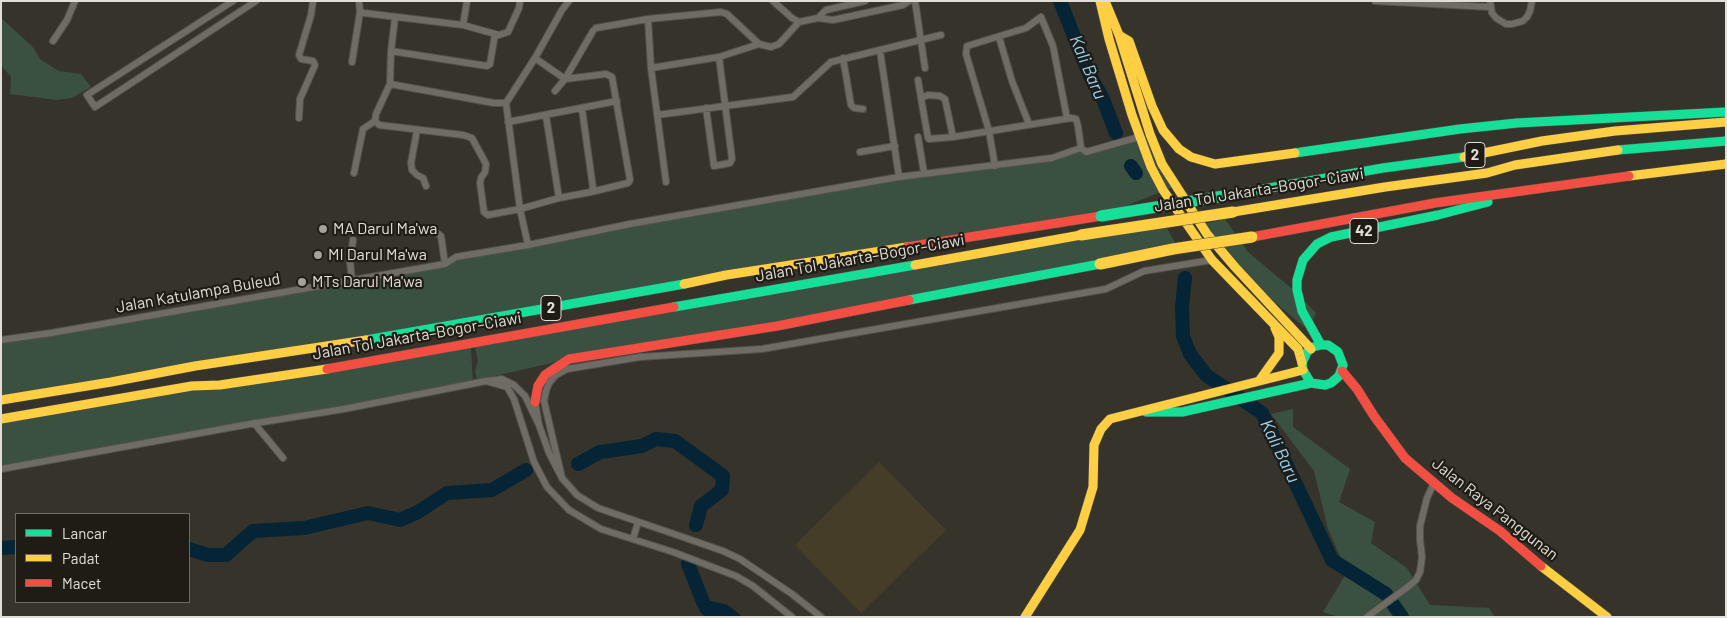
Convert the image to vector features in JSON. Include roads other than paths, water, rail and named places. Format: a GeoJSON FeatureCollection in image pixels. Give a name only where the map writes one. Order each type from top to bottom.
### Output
{"type":"FeatureCollection","features":[{"type":"Feature","properties":{"kind":"main road"},"geometry":{"type":"LineString","coordinates":[[1100,1],[1162,164],[1207,234],[1235,267],[1316,347]]}},
{"type":"Feature","properties":{"kind":"main road"},"geometry":{"type":"LineString","coordinates":[[1105,1],[1135,138],[1163,190],[1212,260],[1298,349],[1303,367],[1311,383]]}},
{"type":"Feature","properties":{"kind":"main road"},"geometry":{"type":"LineString","coordinates":[[1114,37],[1129,40],[1152,106],[1163,130],[1179,149],[1185,153],[1202,161],[1215,164],[1516,123],[1726,112]]}},
{"type":"Feature","properties":{"kind":"main road","name":"Jalan Tol Jakarta–Bogor–Ciawi"},"geometry":{"type":"LineString","coordinates":[[1,400],[195,366],[286,353],[475,321],[654,290],[726,275],[1224,196],[1383,168],[1483,154],[1542,141],[1624,130],[1726,122]]}},
{"type":"Feature","properties":{"kind":"main road","name":"Jalan Tol Jakarta–Bogor–Ciawi"},"geometry":{"type":"LineString","coordinates":[[1,419],[192,386],[220,386],[344,366],[1081,235],[1486,173],[1515,165],[1608,151],[1726,141]]}},
{"type":"Feature","properties":{"kind":"main road","name":"42"},"geometry":{"type":"LineString","coordinates":[[536,402],[538,386],[545,375],[569,359],[777,326],[1173,249],[1252,237],[1435,203],[1696,166],[1726,164]]}},
{"type":"Feature","properties":{"kind":"main road","name":"42"},"geometry":{"type":"LineString","coordinates":[[1316,347],[1302,311],[1297,290],[1299,270],[1303,260],[1316,244],[1331,238],[1499,200],[1520,191]]}},
{"type":"Feature","properties":{"kind":"main road"},"geometry":{"type":"LineString","coordinates":[[1255,382],[1275,360],[1278,353],[1279,337],[1272,321]]}},
{"type":"Feature","properties":{"kind":"main road"},"geometry":{"type":"LineString","coordinates":[[1130,413],[1182,412],[1311,383],[1320,385],[1331,383],[1336,380],[1342,371],[1343,364],[1338,352],[1328,345],[1316,347],[1304,356],[1303,367]]}},
{"type":"Feature","properties":{"kind":"main road"},"geometry":{"type":"LineString","coordinates":[[1024,617],[1080,530],[1093,487],[1094,444],[1101,429],[1110,419],[1255,382],[1303,367]]}},
{"type":"Feature","properties":{"kind":"main road","name":"Jalan Raya Panggunan"},"geometry":{"type":"LineString","coordinates":[[1342,371],[1405,458],[1452,498],[1500,531],[1548,572],[1607,617]]}},
{"type":"Feature","properties":{"kind":"street"},"geometry":{"type":"LineString","coordinates":[[53,41],[67,20],[75,1]]}},
{"type":"Feature","properties":{"kind":"street"},"geometry":{"type":"LineString","coordinates":[[233,1],[87,95],[95,108],[256,1]]}},
{"type":"Feature","properties":{"kind":"street"},"geometry":{"type":"LineString","coordinates":[[299,118],[300,99],[315,65],[312,61],[301,59],[299,56],[311,15],[313,1]]}},
{"type":"Feature","properties":{"kind":"street"},"geometry":{"type":"LineString","coordinates":[[463,25],[467,1]]}},
{"type":"Feature","properties":{"kind":"street"},"geometry":{"type":"LineString","coordinates":[[360,12],[395,18],[463,25],[502,35],[508,32],[518,11],[520,1]]}},
{"type":"Feature","properties":{"kind":"street"},"geometry":{"type":"LineString","coordinates":[[561,1],[562,10]]}},
{"type":"Feature","properties":{"kind":"street"},"geometry":{"type":"LineString","coordinates":[[569,1],[506,103],[520,209],[528,245],[630,224],[899,177],[1052,158],[1135,138]]}},
{"type":"Feature","properties":{"kind":"street"},"geometry":{"type":"LineString","coordinates":[[773,1],[792,18],[800,22]]}},
{"type":"Feature","properties":{"kind":"street"},"geometry":{"type":"LineString","coordinates":[[818,18],[826,10],[865,1]]}},
{"type":"Feature","properties":{"kind":"street"},"geometry":{"type":"LineString","coordinates":[[555,90],[565,79],[595,29],[648,19],[723,12],[759,44],[769,48],[775,46],[800,22],[818,18],[833,20],[903,5],[909,1]]}},
{"type":"Feature","properties":{"kind":"street"},"geometry":{"type":"LineString","coordinates":[[914,1],[925,68]]}},
{"type":"Feature","properties":{"kind":"street"},"geometry":{"type":"LineString","coordinates":[[1376,1],[1490,4],[1492,13],[1500,22],[1512,24],[1523,21],[1527,17],[1532,1]]}},
{"type":"Feature","properties":{"kind":"street"},"geometry":{"type":"LineString","coordinates":[[352,62],[360,12],[358,2]]}},
{"type":"Feature","properties":{"kind":"street"},"geometry":{"type":"LineString","coordinates":[[995,166],[989,132],[966,50],[967,46],[1026,28],[1041,17],[1053,46],[1067,118]]}},
{"type":"Feature","properties":{"kind":"street"},"geometry":{"type":"LineString","coordinates":[[375,121],[376,114],[390,84],[395,18]]}},
{"type":"Feature","properties":{"kind":"street"},"geometry":{"type":"LineString","coordinates":[[648,19],[651,68],[666,182]]}},
{"type":"Feature","properties":{"kind":"street"},"geometry":{"type":"LineString","coordinates":[[391,51],[487,66],[490,64],[495,34]]}},
{"type":"Feature","properties":{"kind":"street"},"geometry":{"type":"LineString","coordinates":[[657,115],[792,97],[831,62],[942,35]]}},
{"type":"Feature","properties":{"kind":"street"},"geometry":{"type":"LineString","coordinates":[[999,37],[1012,81],[1029,124]]}},
{"type":"Feature","properties":{"kind":"street"},"geometry":{"type":"LineString","coordinates":[[651,68],[719,57],[759,44]]}},
{"type":"Feature","properties":{"kind":"street"},"geometry":{"type":"LineString","coordinates":[[880,51],[899,177]]}},
{"type":"Feature","properties":{"kind":"street"},"geometry":{"type":"LineString","coordinates":[[706,108],[713,163],[716,167],[730,163],[732,160],[719,57]]}},
{"type":"Feature","properties":{"kind":"street"},"geometry":{"type":"LineString","coordinates":[[375,121],[379,125],[471,137],[486,164],[480,183],[485,214],[492,216],[558,198],[628,183],[630,180],[612,77],[610,75],[565,79],[535,58]]}},
{"type":"Feature","properties":{"kind":"street"},"geometry":{"type":"LineString","coordinates":[[843,58],[851,105],[854,108],[863,109]]}},
{"type":"Feature","properties":{"kind":"street"},"geometry":{"type":"LineString","coordinates":[[918,80],[928,138],[931,140],[1067,118],[1076,119],[1084,150]]}},
{"type":"Feature","properties":{"kind":"street"},"geometry":{"type":"LineString","coordinates":[[390,84],[494,103],[506,103]]}},
{"type":"Feature","properties":{"kind":"street"},"geometry":{"type":"LineString","coordinates":[[921,98],[928,95],[945,98],[953,137]]}},
{"type":"Feature","properties":{"kind":"street"},"geometry":{"type":"LineString","coordinates":[[508,122],[617,101]]}},
{"type":"Feature","properties":{"kind":"street"},"geometry":{"type":"LineString","coordinates":[[582,109],[593,188],[591,192]]}},
{"type":"Feature","properties":{"kind":"street"},"geometry":{"type":"LineString","coordinates":[[546,116],[558,198]]}},
{"type":"Feature","properties":{"kind":"street"},"geometry":{"type":"LineString","coordinates":[[354,173],[362,129],[375,121]]}},
{"type":"Feature","properties":{"kind":"street"},"geometry":{"type":"LineString","coordinates":[[417,130],[411,163],[412,170],[423,178],[426,186]]}},
{"type":"Feature","properties":{"kind":"street"},"geometry":{"type":"LineString","coordinates":[[918,137],[924,173]]}},
{"type":"Feature","properties":{"kind":"street"},"geometry":{"type":"LineString","coordinates":[[860,152],[895,146]]}},
{"type":"Feature","properties":{"kind":"street"},"geometry":{"type":"LineString","coordinates":[[425,231],[436,232],[442,236],[445,264]]}},
{"type":"Feature","properties":{"kind":"street"},"geometry":{"type":"LineString","coordinates":[[352,281],[350,261],[353,240]]}},
{"type":"Feature","properties":{"kind":"street","name":"Jalan Katulampa Buleud"},"geometry":{"type":"LineString","coordinates":[[1,340],[352,281],[445,264],[456,257],[528,245]]}},
{"type":"Feature","properties":{"kind":"street"},"geometry":{"type":"LineString","coordinates":[[562,478],[544,402],[550,383],[556,375],[566,369],[640,357],[771,347],[1106,290],[1144,272],[1212,260]]}},
{"type":"Feature","properties":{"kind":"street"},"geometry":{"type":"LineString","coordinates":[[1,469],[254,423],[344,409],[502,379],[514,385],[525,396],[548,453],[562,478],[577,495],[598,508],[699,542],[740,559],[792,594],[821,617]]}},
{"type":"Feature","properties":{"kind":"street"},"geometry":{"type":"LineString","coordinates":[[486,382],[507,387],[514,399],[534,462],[547,486],[569,510],[601,529],[673,552],[736,576],[753,586],[792,617]]}},
{"type":"Feature","properties":{"kind":"street"},"geometry":{"type":"LineString","coordinates":[[536,402],[538,425]]}},
{"type":"Feature","properties":{"kind":"street"},"geometry":{"type":"LineString","coordinates":[[254,423],[283,458]]}},
{"type":"Feature","properties":{"kind":"street"},"geometry":{"type":"LineString","coordinates":[[1369,615],[1416,580],[1420,572],[1422,557],[1419,533],[1424,506],[1434,483]]}},
{"type":"Feature","properties":{"kind":"street"},"geometry":{"type":"LineString","coordinates":[[633,539],[638,522]]}},
{"type":"Feature","properties":{"kind":"waterway","name":"Kali Baru"},"geometry":{"type":"LineString","coordinates":[[1060,1],[1089,74],[1103,99],[1116,133]]}},
{"type":"Feature","properties":{"kind":"waterway","name":"Kali Baru"},"geometry":{"type":"LineString","coordinates":[[1131,166],[1136,173]]}},
{"type":"Feature","properties":{"kind":"waterway","name":"Kali Baru"},"geometry":{"type":"LineString","coordinates":[[1185,278],[1182,307],[1183,336],[1190,354],[1206,375],[1262,413],[1332,560],[1386,594],[1402,617]]}},
{"type":"Feature","properties":{"kind":"waterway"},"geometry":{"type":"LineString","coordinates":[[578,464],[600,452],[642,446],[656,439],[675,441],[723,476],[722,490],[701,506],[696,525]]}},
{"type":"Feature","properties":{"kind":"waterway"},"geometry":{"type":"LineString","coordinates":[[190,549],[208,555],[226,555],[253,531],[304,528],[368,513],[400,520],[418,512],[447,493],[492,490],[526,470]]}},
{"type":"Feature","properties":{"kind":"waterway"},"geometry":{"type":"LineString","coordinates":[[1,548],[15,547]]}},
{"type":"Feature","properties":{"kind":"waterway"},"geometry":{"type":"LineString","coordinates":[[688,564],[707,609],[722,617]]}},
{"type":"Feature","properties":{"kind":"waterway"},"geometry":{"type":"LineString","coordinates":[[704,604],[725,609],[736,617]]}},
{"type":"Feature","properties":{"kind":"place","name":"MA Darul Ma'wa"},"geometry":{"type":"Point","coordinates":[323,229]}},
{"type":"Feature","properties":{"kind":"place","name":"MI Darul Ma'wa"},"geometry":{"type":"Point","coordinates":[318,255]}},
{"type":"Feature","properties":{"kind":"place","name":"MTs Darul Ma'wa"},"geometry":{"type":"Point","coordinates":[302,282]}}]}
